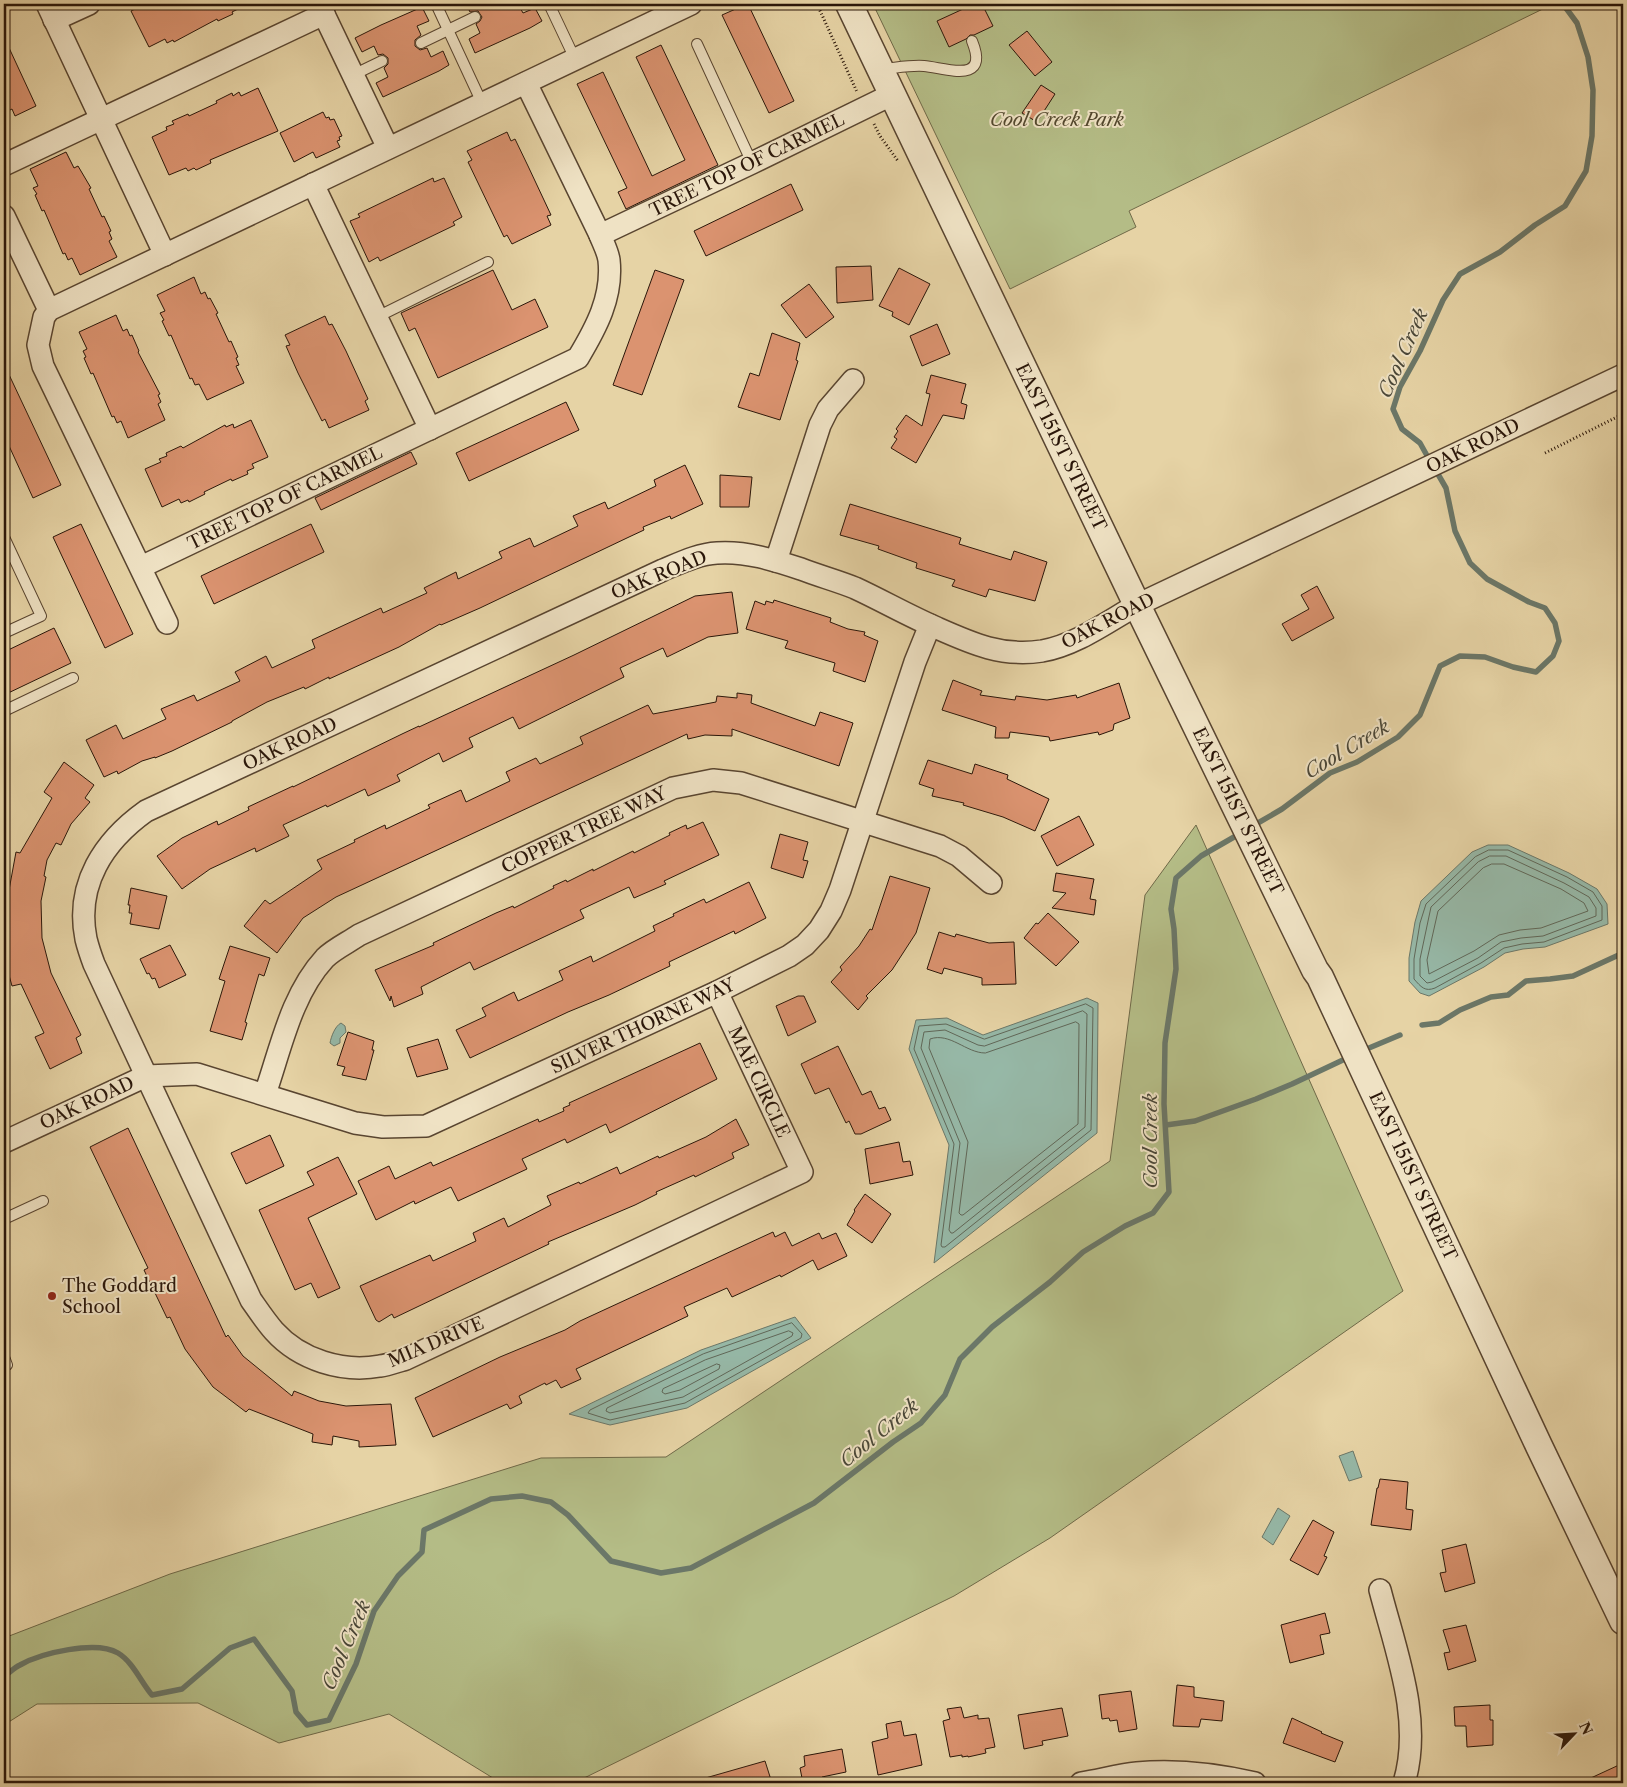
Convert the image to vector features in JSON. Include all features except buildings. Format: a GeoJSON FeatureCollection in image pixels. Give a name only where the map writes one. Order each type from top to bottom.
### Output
{"type":"FeatureCollection","features":[{"type":"Feature","properties":{"kind":"street"},"geometry":{"type":"LineString","coordinates":[[89,4],[50,12],[165,255]]}},
{"type":"Feature","properties":{"kind":"street"},"geometry":{"type":"LineString","coordinates":[[167,623],[43,366],[38,345],[44,316],[48,310],[691,4]]}},
{"type":"Feature","properties":{"kind":"street","name":"EAST 151ST STREET"},"geometry":{"type":"LineString","coordinates":[[849,4],[1137,605],[1268,875],[1320,977],[1539,1446],[1623,1621]]}},
{"type":"Feature","properties":{"kind":"street"},"geometry":{"type":"LineString","coordinates":[[4,165],[102,119],[322,9],[388,148]]}},
{"type":"Feature","properties":{"kind":"street","name":"TREE TOP OF CARMEL"},"geometry":{"type":"LineString","coordinates":[[141,567],[578,358],[593,334],[608,297],[609,259],[600,235],[526,83]]}},
{"type":"Feature","properties":{"kind":"street","name":"TREE TOP OF CARMEL"},"geometry":{"type":"LineString","coordinates":[[600,235],[893,94]]}},
{"type":"Feature","properties":{"kind":"street"},"geometry":{"type":"LineString","coordinates":[[313,184],[430,429]]}},
{"type":"Feature","properties":{"kind":"street"},"geometry":{"type":"LineString","coordinates":[[4,216],[48,310]]}},
{"type":"Feature","properties":{"kind":"street","name":"OAK ROAD"},"geometry":{"type":"LineString","coordinates":[[4,1142],[146,1076],[94,964],[86,938],[84,912],[86,892],[102,853],[117,835],[146,811],[663,570],[693,558],[715,553],[736,553],[776,560],[854,588],[973,644],[997,651],[1020,653],[1042,651],[1061,646],[1084,636],[1137,605],[1623,375]]}},
{"type":"Feature","properties":{"kind":"street"},"geometry":{"type":"LineString","coordinates":[[776,560],[820,425],[828,409],[853,380]]}},
{"type":"Feature","properties":{"kind":"street","name":"SILVER THORNE WAY"},"geometry":{"type":"LineString","coordinates":[[146,1076],[197,1074],[355,1123],[383,1127],[426,1126],[717,992],[789,956],[806,945],[819,930],[831,911],[840,890],[915,662],[930,625]]}},
{"type":"Feature","properties":{"kind":"street","name":"COPPER TREE WAY"},"geometry":{"type":"LineString","coordinates":[[266,1094],[294,1007],[308,979],[326,957],[360,935],[673,788],[713,780],[742,783],[940,846],[959,856],[991,883]]}},
{"type":"Feature","properties":{"kind":"street","name":"MAE CIRCLE"},"geometry":{"type":"LineString","coordinates":[[717,992],[802,1172]]}},
{"type":"Feature","properties":{"kind":"street","name":"MIA DRIVE"},"geometry":{"type":"LineString","coordinates":[[146,1076],[251,1300],[274,1331],[293,1348],[324,1363],[354,1368],[381,1366],[406,1359],[802,1172]]}},
{"type":"Feature","properties":{"kind":"street"},"geometry":{"type":"LineString","coordinates":[[1380,1590],[1407,1697],[1410,1718],[1412,1744],[1404,1783]]}},
{"type":"Feature","properties":{"kind":"street"},"geometry":{"type":"LineString","coordinates":[[1081,1783],[1137,1773],[1168,1771],[1200,1772],[1255,1783]]}},
{"type":"Feature","properties":{"kind":"lane"},"geometry":{"type":"LineString","coordinates":[[436,4],[482,103]]}},
{"type":"Feature","properties":{"kind":"lane"},"geometry":{"type":"LineString","coordinates":[[549,4],[575,59]]}},
{"type":"Feature","properties":{"kind":"lane"},"geometry":{"type":"LineString","coordinates":[[420,43],[475,16]]}},
{"type":"Feature","properties":{"kind":"lane"},"geometry":{"type":"LineString","coordinates":[[881,69],[924,66],[963,72],[971,69],[976,63],[972,41]]}},
{"type":"Feature","properties":{"kind":"lane"},"geometry":{"type":"LineString","coordinates":[[697,44],[752,163]]}},
{"type":"Feature","properties":{"kind":"lane"},"geometry":{"type":"LineString","coordinates":[[353,75],[382,61]]}},
{"type":"Feature","properties":{"kind":"lane"},"geometry":{"type":"LineString","coordinates":[[377,317],[488,262]]}},
{"type":"Feature","properties":{"kind":"lane"},"geometry":{"type":"LineString","coordinates":[[4,537],[41,616],[4,633]]}},
{"type":"Feature","properties":{"kind":"lane"},"geometry":{"type":"LineString","coordinates":[[4,711],[74,678]]}},
{"type":"Feature","properties":{"kind":"lane"},"geometry":{"type":"LineString","coordinates":[[4,1219],[43,1201]]}},
{"type":"Feature","properties":{"kind":"path"},"geometry":{"type":"LineString","coordinates":[[1545,453],[1623,414]]}},
{"type":"Feature","properties":{"kind":"green space","name":"Cool Creek Park"},"geometry":{"type":"Polygon","coordinates":[[[873,4],[1553,4],[1129,211],[1136,227],[1010,289],[873,4]]]}},
{"type":"Feature","properties":{"kind":"green space"},"geometry":{"type":"Polygon","coordinates":[[[1196,825],[1403,1291],[1050,1538],[954,1596],[574,1783],[501,1783],[389,1714],[279,1743],[198,1703],[37,1704],[4,1725],[4,1638],[170,1574],[541,1458],[666,1457],[1110,1161],[1145,895],[1196,825]]]}},
{"type":"Feature","properties":{"kind":"water"},"geometry":{"type":"Polygon","coordinates":[[[1488,845],[1508,845],[1569,873],[1597,889],[1607,904],[1608,924],[1545,947],[1505,953],[1484,967],[1429,996],[1420,993],[1409,981],[1409,958],[1415,922],[1421,901],[1472,852],[1488,845]]]}},
{"type":"Feature","properties":{"kind":"water"},"geometry":{"type":"Polygon","coordinates":[[[1087,998],[1098,1003],[1097,1133],[934,1263],[949,1145],[909,1049],[916,1020],[947,1018],[983,1035],[1087,998]]]}},
{"type":"Feature","properties":{"kind":"water"},"geometry":{"type":"Polygon","coordinates":[[[341,1023],[345,1026],[346,1032],[340,1038],[340,1043],[334,1046],[330,1043],[331,1038],[335,1029],[341,1023]]]}},
{"type":"Feature","properties":{"kind":"water"},"geometry":{"type":"Polygon","coordinates":[[[795,1317],[811,1338],[687,1408],[610,1425],[569,1414],[701,1350],[795,1317]]]}},
{"type":"Feature","properties":{"kind":"water"},"geometry":{"type":"Polygon","coordinates":[[[1353,1451],[1362,1477],[1349,1481],[1339,1456],[1353,1451]]]}},
{"type":"Feature","properties":{"kind":"water"},"geometry":{"type":"Polygon","coordinates":[[[1278,1508],[1290,1516],[1273,1545],[1262,1537],[1278,1508]]]}},
{"type":"Feature","properties":{"kind":"waterway","name":"Cool Creek"},"geometry":{"type":"LineString","coordinates":[[1430,461],[1420,443],[1402,429],[1393,409],[1400,387],[1420,351],[1443,300],[1460,274],[1500,252],[1535,225],[1565,206],[1586,171],[1592,136],[1593,90],[1588,57],[1577,23],[1563,4]]}},
{"type":"Feature","properties":{"kind":"waterway","name":"Cool Creek"},"geometry":{"type":"LineString","coordinates":[[1251,827],[1282,809],[1330,773],[1357,762],[1398,737],[1420,715],[1440,666],[1460,656],[1485,657],[1513,667],[1536,672],[1553,656],[1559,641],[1555,623],[1545,608],[1529,602],[1487,579],[1470,563],[1455,531],[1446,488],[1435,469]]}},
{"type":"Feature","properties":{"kind":"waterway","name":"Cool Creek"},"geometry":{"type":"LineString","coordinates":[[4,1676],[20,1665],[41,1656],[83,1648],[108,1649],[123,1657],[152,1695],[182,1689],[230,1648],[254,1639],[292,1691],[296,1712],[307,1725],[329,1720],[356,1664],[374,1611],[398,1576],[422,1552],[424,1530],[491,1499],[522,1496],[551,1502],[568,1515],[611,1561],[661,1573],[691,1568],[814,1503],[893,1442],[921,1423],[945,1395],[960,1359],[992,1327],[1050,1282],[1083,1252],[1125,1226],[1153,1213],[1169,1192],[1164,1104],[1165,1043],[1176,969],[1171,909],[1176,878],[1201,856],[1241,833]]}},
{"type":"Feature","properties":{"kind":"waterway"},"geometry":{"type":"LineString","coordinates":[[1422,1025],[1439,1023],[1460,1010],[1491,997],[1508,995],[1526,981],[1573,976],[1623,953]]}},
{"type":"Feature","properties":{"kind":"waterway"},"geometry":{"type":"LineString","coordinates":[[1369,1048],[1400,1035]]}},
{"type":"Feature","properties":{"kind":"waterway"},"geometry":{"type":"LineString","coordinates":[[1166,1125],[1195,1121],[1256,1099],[1345,1059]]}},
{"type":"Feature","properties":{"kind":"place","name":"The Goddard School"},"geometry":{"type":"Point","coordinates":[52,1296]}}]}
